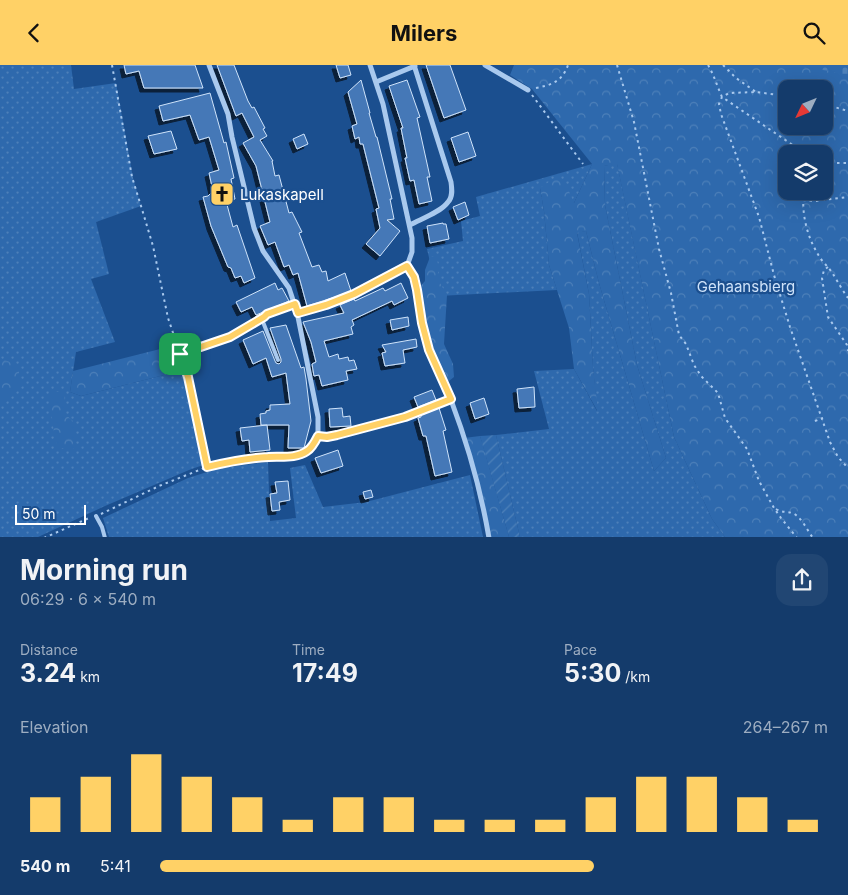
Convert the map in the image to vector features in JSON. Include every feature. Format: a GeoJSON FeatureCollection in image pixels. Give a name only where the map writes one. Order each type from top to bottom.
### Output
{"type":"FeatureCollection","features":[{"type":"Feature","properties":{"kind":"street"},"geometry":{"type":"LineString","coordinates":[[209,65],[228,114],[254,228],[263,251],[288,288],[298,313],[318,417],[318,436],[314,445],[306,452],[297,455],[267,457]]}},
{"type":"Feature","properties":{"kind":"street"},"geometry":{"type":"LineString","coordinates":[[298,313],[354,294],[407,266],[412,252],[410,225],[383,104],[370,65]]}},
{"type":"Feature","properties":{"kind":"street"},"geometry":{"type":"LineString","coordinates":[[485,65],[528,89]]}},
{"type":"Feature","properties":{"kind":"street"},"geometry":{"type":"LineString","coordinates":[[376,81],[414,66],[452,183],[452,193],[449,201],[441,209],[410,225]]}},
{"type":"Feature","properties":{"kind":"street"},"geometry":{"type":"LineString","coordinates":[[407,266],[414,277],[429,350],[451,399],[475,473],[489,537]]}},
{"type":"Feature","properties":{"kind":"street"},"geometry":{"type":"LineString","coordinates":[[318,436],[337,435],[395,420],[451,399]]}},
{"type":"Feature","properties":{"kind":"lane"},"geometry":{"type":"LineString","coordinates":[[278,360],[263,322],[264,317],[267,314],[295,304]]}},
{"type":"Feature","properties":{"kind":"lane"},"geometry":{"type":"LineString","coordinates":[[96,516],[105,537]]}},
{"type":"Feature","properties":{"kind":"path"},"geometry":{"type":"LineString","coordinates":[[112,65],[132,177],[142,205],[168,318],[188,377],[207,467]]}},
{"type":"Feature","properties":{"kind":"path"},"geometry":{"type":"LineString","coordinates":[[568,65],[560,78],[550,85],[528,89],[583,164]]}},
{"type":"Feature","properties":{"kind":"path"},"geometry":{"type":"LineString","coordinates":[[617,65],[634,123],[659,249],[672,293],[679,335],[686,344],[694,365],[701,376],[718,393],[725,418],[747,449],[759,481],[780,518],[796,537]]}},
{"type":"Feature","properties":{"kind":"path"},"geometry":{"type":"LineString","coordinates":[[708,65],[722,97],[793,145]]}},
{"type":"Feature","properties":{"kind":"path"},"geometry":{"type":"LineString","coordinates":[[723,65],[736,78],[756,92]]}},
{"type":"Feature","properties":{"kind":"path"},"geometry":{"type":"LineString","coordinates":[[778,95],[756,92],[729,93],[722,97],[719,104],[759,217],[790,327],[830,442],[838,457],[848,468]]}},
{"type":"Feature","properties":{"kind":"path"},"geometry":{"type":"LineString","coordinates":[[833,107],[848,111]]}},
{"type":"Feature","properties":{"kind":"path"},"geometry":{"type":"LineString","coordinates":[[833,163],[848,163]]}},
{"type":"Feature","properties":{"kind":"path"},"geometry":{"type":"LineString","coordinates":[[833,198],[848,197]]}},
{"type":"Feature","properties":{"kind":"path"},"geometry":{"type":"LineString","coordinates":[[822,200],[802,200],[805,221],[811,242],[848,298]]}},
{"type":"Feature","properties":{"kind":"path"},"geometry":{"type":"LineString","coordinates":[[828,267],[824,271],[822,278],[828,317],[848,351]]}},
{"type":"Feature","properties":{"kind":"path"},"geometry":{"type":"LineString","coordinates":[[180,354],[230,337],[264,317]]}},
{"type":"Feature","properties":{"kind":"path"},"geometry":{"type":"LineString","coordinates":[[815,421],[822,418]]}},
{"type":"Feature","properties":{"kind":"path"},"geometry":{"type":"LineString","coordinates":[[44,537],[207,467],[267,457]]}},
{"type":"Feature","properties":{"kind":"path"},"geometry":{"type":"LineString","coordinates":[[774,508],[782,512],[792,513],[799,518],[813,537]]}},
{"type":"Feature","properties":{"kind":"green space"},"geometry":{"type":"Polygon","coordinates":[[[0,65],[71,65],[74,89],[116,83],[133,178],[141,206],[96,222],[109,274],[91,279],[115,342],[76,352],[70,392],[81,396],[184,370],[194,404],[206,464],[105,506],[38,537],[0,537],[0,65]]]}},
{"type":"Feature","properties":{"kind":"green space","name":"Gehaansbierg"},"geometry":{"type":"Polygon","coordinates":[[[514,65],[848,65],[848,537],[725,537],[712,519],[674,437],[617,164],[604,166],[605,205],[637,365],[666,458],[654,471],[599,283],[586,231],[577,233],[589,294],[593,367],[598,412],[574,369],[569,328],[549,265],[540,188],[553,179],[564,180],[574,203],[592,164],[532,89],[510,75],[514,65]]]}},
{"type":"Feature","properties":{"kind":"green space"},"geometry":{"type":"Polygon","coordinates":[[[788,65],[848,65],[848,77],[830,71],[788,65]]]}},
{"type":"Feature","properties":{"kind":"green space"},"geometry":{"type":"Polygon","coordinates":[[[617,163],[674,437],[712,519],[725,537],[520,537],[496,435],[549,429],[534,371],[574,369],[597,411],[589,294],[577,232],[586,231],[599,283],[654,471],[666,458],[637,365],[605,205],[604,166],[617,163]]]}},
{"type":"Feature","properties":{"kind":"green space"},"geometry":{"type":"Polygon","coordinates":[[[592,164],[574,203],[540,188],[549,265],[557,290],[438,296],[427,249],[463,241],[461,221],[480,216],[476,197],[592,164]]]}},
{"type":"Feature","properties":{"kind":"green space"},"geometry":{"type":"Polygon","coordinates":[[[436,256],[439,268],[437,278],[447,295],[444,344],[453,364],[454,377],[444,385],[422,323],[417,290],[425,281],[425,270],[430,257],[436,256]]]}},
{"type":"Feature","properties":{"kind":"green space"},"geometry":{"type":"Polygon","coordinates":[[[176,345],[184,370],[81,396],[70,392],[73,371],[176,345]]]}},
{"type":"Feature","properties":{"kind":"green space"},"geometry":{"type":"Polygon","coordinates":[[[0,358],[17,365],[22,386],[6,402],[0,403],[0,358]]]}},
{"type":"Feature","properties":{"kind":"green space"},"geometry":{"type":"Polygon","coordinates":[[[54,392],[63,392],[66,415],[74,422],[76,446],[73,449],[58,448],[55,439],[49,397],[54,392]]]}},
{"type":"Feature","properties":{"kind":"green space"},"geometry":{"type":"Polygon","coordinates":[[[496,435],[520,537],[509,537],[480,436],[496,435]]]}},
{"type":"Feature","properties":{"kind":"green space"},"geometry":{"type":"Polygon","coordinates":[[[480,436],[509,537],[488,537],[464,438],[480,436]]]}},
{"type":"Feature","properties":{"kind":"green space"},"geometry":{"type":"Polygon","coordinates":[[[268,462],[270,521],[296,518],[290,468],[305,465],[323,507],[366,502],[470,475],[483,537],[109,537],[103,518],[188,478],[220,468],[268,462]]]}},
{"type":"Feature","properties":{"kind":"building"},"geometry":{"type":"Polygon","coordinates":[[[124,65],[195,65],[203,88],[144,88],[139,71],[126,74],[124,65]]]}},
{"type":"Feature","properties":{"kind":"building"},"geometry":{"type":"Polygon","coordinates":[[[217,65],[234,65],[248,101],[252,108],[254,107],[265,128],[263,129],[267,136],[260,140],[273,161],[275,176],[279,175],[289,213],[292,212],[302,232],[299,233],[312,267],[319,265],[322,272],[326,271],[328,281],[345,273],[351,291],[307,306],[298,273],[293,275],[289,265],[284,267],[275,242],[268,245],[260,226],[270,222],[256,166],[243,143],[254,137],[242,113],[236,116],[217,65]]]}},
{"type":"Feature","properties":{"kind":"building"},"geometry":{"type":"Polygon","coordinates":[[[336,65],[348,65],[351,75],[340,78],[336,65]]]}},
{"type":"Feature","properties":{"kind":"building"},"geometry":{"type":"Polygon","coordinates":[[[426,65],[450,65],[466,110],[444,118],[426,65]]]}},
{"type":"Feature","properties":{"kind":"building"},"geometry":{"type":"Polygon","coordinates":[[[361,80],[392,199],[390,199],[394,219],[387,220],[400,231],[380,256],[366,244],[380,228],[376,209],[379,208],[363,144],[360,144],[359,137],[355,139],[352,126],[357,124],[348,92],[361,80]]]}},
{"type":"Feature","properties":{"kind":"building"},"geometry":{"type":"Polygon","coordinates":[[[407,80],[420,117],[417,118],[430,177],[427,177],[432,201],[419,204],[414,180],[410,181],[405,158],[407,158],[401,128],[403,128],[389,86],[407,80]]]}},
{"type":"Feature","properties":{"kind":"building"},"geometry":{"type":"Polygon","coordinates":[[[210,93],[224,143],[226,142],[234,178],[231,179],[235,199],[226,201],[233,227],[237,225],[255,278],[244,283],[241,276],[235,278],[231,268],[228,267],[211,226],[203,197],[208,196],[213,191],[209,173],[219,170],[209,137],[199,140],[190,115],[163,121],[159,106],[210,93]]]}},
{"type":"Feature","properties":{"kind":"building"},"geometry":{"type":"Polygon","coordinates":[[[171,131],[177,149],[154,154],[148,136],[171,131]]]}},
{"type":"Feature","properties":{"kind":"building"},"geometry":{"type":"Polygon","coordinates":[[[468,132],[476,156],[459,162],[451,138],[468,132]]]}},
{"type":"Feature","properties":{"kind":"building"},"geometry":{"type":"Polygon","coordinates":[[[304,134],[308,144],[297,149],[293,139],[304,134]]]}},
{"type":"Feature","properties":{"kind":"building"},"geometry":{"type":"Polygon","coordinates":[[[465,202],[469,215],[458,220],[453,207],[465,202]]]}},
{"type":"Feature","properties":{"kind":"building"},"geometry":{"type":"Polygon","coordinates":[[[446,224],[449,239],[430,243],[427,226],[446,224]]]}},
{"type":"Feature","properties":{"kind":"building"},"geometry":{"type":"Polygon","coordinates":[[[275,283],[278,290],[282,288],[289,301],[256,315],[252,307],[241,312],[236,302],[275,283]]]}},
{"type":"Feature","properties":{"kind":"building"},"geometry":{"type":"Polygon","coordinates":[[[401,283],[408,298],[394,305],[392,301],[352,320],[354,325],[351,327],[353,334],[324,341],[329,357],[338,354],[339,359],[348,357],[349,361],[354,360],[357,369],[346,371],[348,380],[322,386],[319,375],[314,376],[312,364],[316,362],[303,322],[344,313],[340,305],[354,299],[355,301],[383,288],[385,291],[401,283]]]}},
{"type":"Feature","properties":{"kind":"building"},"geometry":{"type":"Polygon","coordinates":[[[408,317],[409,326],[392,330],[390,320],[408,317]]]}},
{"type":"Feature","properties":{"kind":"building"},"geometry":{"type":"Polygon","coordinates":[[[286,325],[301,368],[304,367],[306,379],[311,421],[304,448],[288,448],[289,425],[261,425],[260,414],[270,410],[270,405],[290,404],[286,373],[272,377],[266,358],[253,364],[243,340],[263,331],[275,361],[279,364],[281,359],[270,328],[286,325]]]}},
{"type":"Feature","properties":{"kind":"building"},"geometry":{"type":"Polygon","coordinates":[[[416,339],[417,347],[403,350],[405,363],[385,366],[382,353],[386,352],[382,345],[416,339]]]}},
{"type":"Feature","properties":{"kind":"building"},"geometry":{"type":"Polygon","coordinates":[[[534,387],[535,407],[519,408],[517,389],[534,387]]]}},
{"type":"Feature","properties":{"kind":"building"},"geometry":{"type":"Polygon","coordinates":[[[432,390],[436,400],[418,407],[414,397],[432,390]]]}},
{"type":"Feature","properties":{"kind":"building"},"geometry":{"type":"Polygon","coordinates":[[[484,398],[489,414],[475,419],[470,403],[484,398]]]}},
{"type":"Feature","properties":{"kind":"building"},"geometry":{"type":"Polygon","coordinates":[[[342,408],[343,417],[350,416],[351,426],[330,427],[329,409],[342,408]]]}},
{"type":"Feature","properties":{"kind":"building"},"geometry":{"type":"Polygon","coordinates":[[[439,408],[446,430],[443,431],[452,472],[435,476],[426,436],[423,436],[418,418],[439,408]]]}},
{"type":"Feature","properties":{"kind":"building"},"geometry":{"type":"Polygon","coordinates":[[[267,425],[270,450],[250,452],[249,440],[242,441],[240,428],[267,425]]]}},
{"type":"Feature","properties":{"kind":"building"},"geometry":{"type":"Polygon","coordinates":[[[338,450],[343,466],[321,473],[315,458],[338,450]]]}},
{"type":"Feature","properties":{"kind":"building"},"geometry":{"type":"Polygon","coordinates":[[[288,481],[290,500],[279,502],[280,510],[272,511],[270,494],[277,493],[275,482],[288,481]]]}},
{"type":"Feature","properties":{"kind":"building"},"geometry":{"type":"Polygon","coordinates":[[[371,490],[373,497],[365,499],[363,492],[371,490]]]}},
{"type":"Feature","properties":{"kind":"place","name":"Lukaskapell"},"geometry":{"type":"Point","coordinates":[222,194]}},
{"type":"Feature","properties":{"kind":"route"},"geometry":{"type":"LineString","coordinates":[[407,266],[414,277],[429,350],[451,399],[405,417],[337,435],[318,436],[314,445],[306,452],[297,455],[267,457],[207,467],[188,377],[180,354],[230,337],[267,314],[295,304],[298,313],[326,305],[354,294],[407,266]]}}]}
